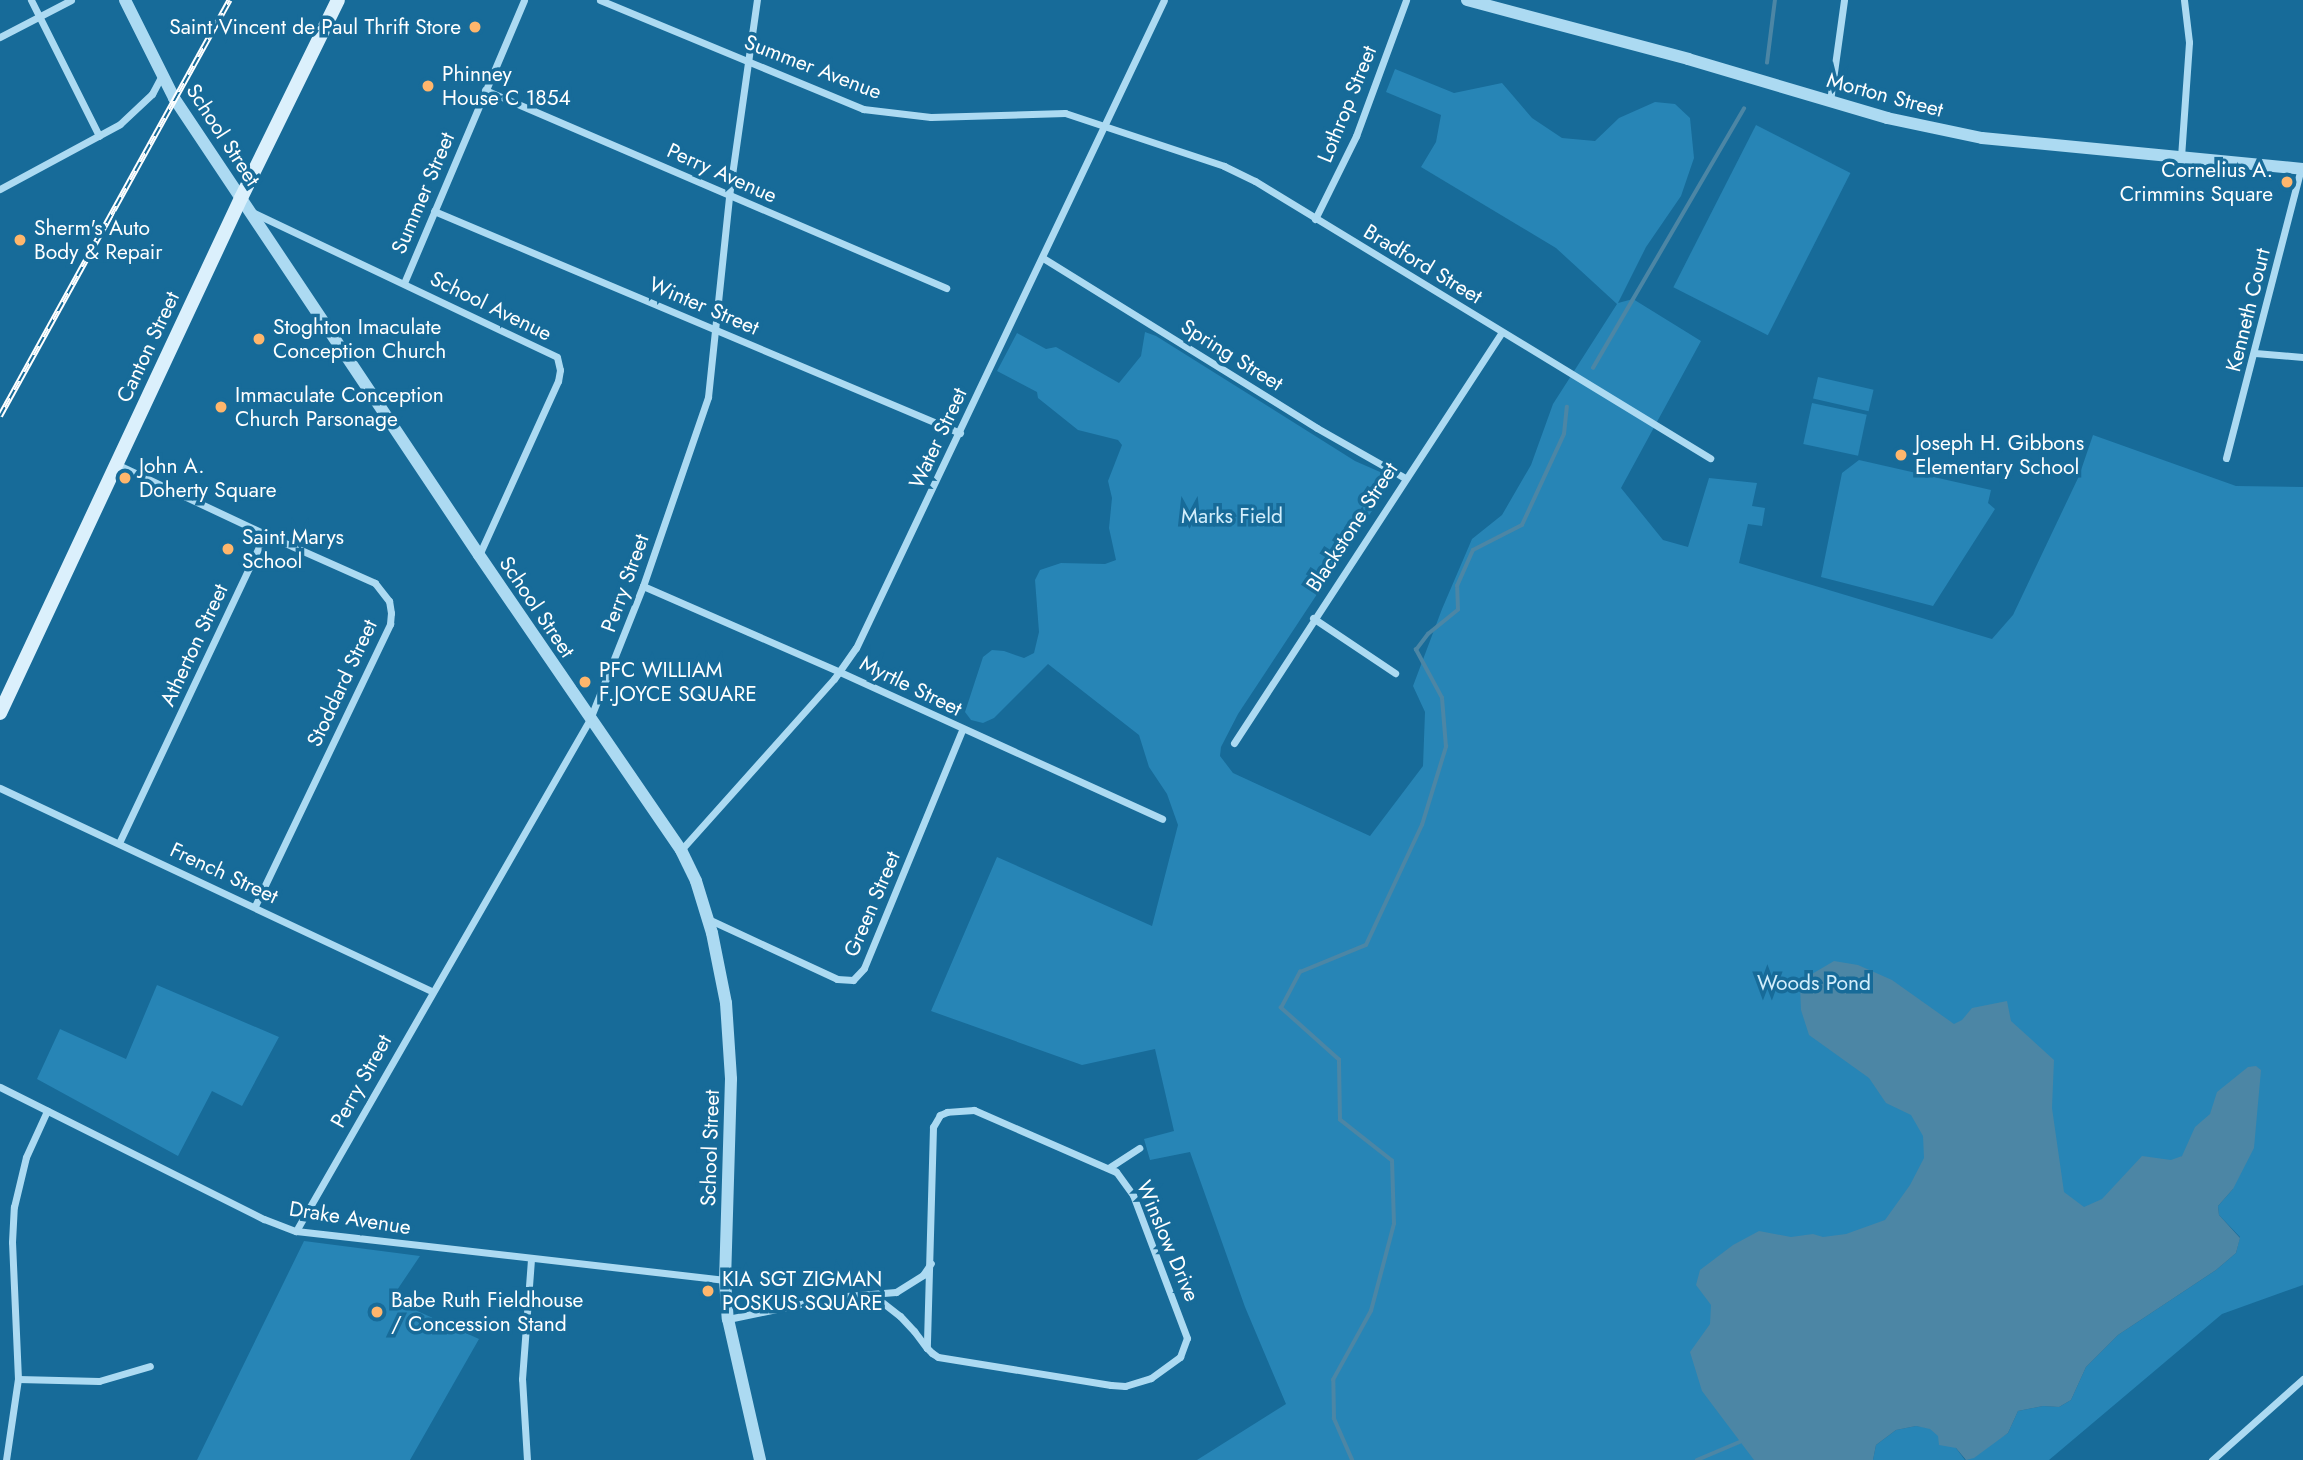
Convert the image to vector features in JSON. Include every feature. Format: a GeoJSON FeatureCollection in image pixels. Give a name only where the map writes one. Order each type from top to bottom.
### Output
{"type":"FeatureCollection","features":[{"type":"Feature","properties":{"kind":"main road","name":"Canton Street"},"geometry":{"type":"LineString","coordinates":[[0,713],[240,198],[338,0]]}},
{"type":"Feature","properties":{"kind":"street"},"geometry":{"type":"LineString","coordinates":[[31,0],[99,136]]}},
{"type":"Feature","properties":{"kind":"street"},"geometry":{"type":"LineString","coordinates":[[0,37],[71,0]]}},
{"type":"Feature","properties":{"kind":"street","name":"School Street"},"geometry":{"type":"LineString","coordinates":[[125,0],[174,98],[479,555],[681,850],[700,892],[726,1003],[730,1041],[725,1280],[728,1319],[761,1460]]}},
{"type":"Feature","properties":{"kind":"street","name":"Summer Street"},"geometry":{"type":"LineString","coordinates":[[404,283],[524,0]]}},
{"type":"Feature","properties":{"kind":"street","name":"Summer Avenue"},"geometry":{"type":"LineString","coordinates":[[600,0],[847,104],[886,114],[931,117],[1056,112],[1105,125]]}},
{"type":"Feature","properties":{"kind":"street","name":"Perry Street"},"geometry":{"type":"LineString","coordinates":[[296,1231],[590,719],[643,586],[702,424],[708,397],[729,196],[757,0]]}},
{"type":"Feature","properties":{"kind":"street","name":"Water Street"},"geometry":{"type":"LineString","coordinates":[[681,850],[840,671],[864,633],[1164,0]]}},
{"type":"Feature","properties":{"kind":"street","name":"Lothrop Street"},"geometry":{"type":"LineString","coordinates":[[1315,219],[1356,136],[1406,0]]}},
{"type":"Feature","properties":{"kind":"street","name":"Morton Street"},"geometry":{"type":"LineString","coordinates":[[1467,0],[1887,118],[1982,138],[2302,169]]}},
{"type":"Feature","properties":{"kind":"street"},"geometry":{"type":"LineString","coordinates":[[1830,101],[1844,0]]}},
{"type":"Feature","properties":{"kind":"street"},"geometry":{"type":"LineString","coordinates":[[2180,157],[2189,42],[2184,0]]}},
{"type":"Feature","properties":{"kind":"street"},"geometry":{"type":"LineString","coordinates":[[0,190],[99,136],[134,113],[152,94],[162,74]]}},
{"type":"Feature","properties":{"kind":"street","name":"Perry Avenue"},"geometry":{"type":"LineString","coordinates":[[485,90],[946,288]]}},
{"type":"Feature","properties":{"kind":"street","name":"Bradford Street"},"geometry":{"type":"LineString","coordinates":[[1105,125],[1224,166],[1710,458]]}},
{"type":"Feature","properties":{"kind":"street","name":"Kenneth Court"},"geometry":{"type":"LineString","coordinates":[[2226,458],[2302,169]]}},
{"type":"Feature","properties":{"kind":"street","name":"Winter Street"},"geometry":{"type":"LineString","coordinates":[[434,211],[960,433]]}},
{"type":"Feature","properties":{"kind":"street","name":"School Avenue"},"geometry":{"type":"LineString","coordinates":[[252,212],[550,353],[560,362],[558,381],[479,555]]}},
{"type":"Feature","properties":{"kind":"street","name":"Spring Street"},"geometry":{"type":"LineString","coordinates":[[1043,258],[1306,421],[1405,478]]}},
{"type":"Feature","properties":{"kind":"street","name":"Blackstone Street"},"geometry":{"type":"LineString","coordinates":[[1234,743],[1313,618],[1502,333]]}},
{"type":"Feature","properties":{"kind":"street"},"geometry":{"type":"LineString","coordinates":[[2255,353],[2303,357]]}},
{"type":"Feature","properties":{"kind":"street"},"geometry":{"type":"LineString","coordinates":[[116,464],[265,534]]}},
{"type":"Feature","properties":{"kind":"street","name":"Atherton Street"},"geometry":{"type":"LineString","coordinates":[[119,843],[265,534]]}},
{"type":"Feature","properties":{"kind":"street","name":"Stoddard Street"},"geometry":{"type":"LineString","coordinates":[[255,906],[390,624],[391,613],[389,601],[375,583],[265,534]]}},
{"type":"Feature","properties":{"kind":"street","name":"Myrtle Street"},"geometry":{"type":"LineString","coordinates":[[643,586],[840,671],[962,730],[1162,819]]}},
{"type":"Feature","properties":{"kind":"street"},"geometry":{"type":"LineString","coordinates":[[1313,618],[1395,673]]}},
{"type":"Feature","properties":{"kind":"street","name":"Green Street"},"geometry":{"type":"LineString","coordinates":[[708,919],[836,979],[853,980],[864,968],[962,730]]}},
{"type":"Feature","properties":{"kind":"street","name":"French Street"},"geometry":{"type":"LineString","coordinates":[[0,788],[432,991]]}},
{"type":"Feature","properties":{"kind":"street","name":"Drake Avenue"},"geometry":{"type":"LineString","coordinates":[[0,1087],[264,1219],[296,1231],[531,1260],[725,1280]]}},
{"type":"Feature","properties":{"kind":"street"},"geometry":{"type":"LineString","coordinates":[[6,1460],[18,1379],[12,1242],[14,1207],[26,1157],[47,1111]]}},
{"type":"Feature","properties":{"kind":"street","name":"Winslow Drive"},"geometry":{"type":"LineString","coordinates":[[873,1295],[900,1316],[927,1348],[947,1360],[1111,1385],[1125,1386],[1151,1378],[1180,1357],[1187,1338],[1133,1195],[1110,1167],[1067,1152],[982,1112],[947,1112],[940,1115],[933,1127],[927,1348]]}},
{"type":"Feature","properties":{"kind":"street"},"geometry":{"type":"LineString","coordinates":[[1110,1167],[1139,1148]]}},
{"type":"Feature","properties":{"kind":"street"},"geometry":{"type":"LineString","coordinates":[[527,1460],[522,1379],[531,1260]]}},
{"type":"Feature","properties":{"kind":"street"},"geometry":{"type":"LineString","coordinates":[[728,1319],[834,1297],[896,1292],[911,1285],[931,1263]]}},
{"type":"Feature","properties":{"kind":"street"},"geometry":{"type":"LineString","coordinates":[[18,1379],[99,1381],[150,1366]]}},
{"type":"Feature","properties":{"kind":"street"},"geometry":{"type":"LineString","coordinates":[[2212,1460],[2303,1379]]}},
{"type":"Feature","properties":{"kind":"green space","name":"Woods Pond"},"geometry":{"type":"Polygon","coordinates":[[[1395,69],[1454,93],[1502,83],[1532,118],[1562,138],[1595,141],[1619,118],[1655,102],[1675,104],[1690,118],[1694,158],[1681,196],[1646,247],[1618,303],[1633,299],[1701,341],[1621,488],[1663,540],[1688,547],[1709,478],[1757,483],[1752,506],[1765,508],[1762,526],[1748,524],[1739,563],[1992,639],[2013,615],[2079,476],[2093,435],[2236,486],[2303,487],[2303,1285],[2222,1314],[2049,1460],[1965,1460],[2008,1433],[2018,1411],[2043,1406],[2059,1407],[2071,1400],[2086,1367],[2118,1335],[2216,1270],[2236,1253],[2240,1237],[2219,1215],[2218,1206],[2233,1189],[2182,1156],[1817,1460],[1197,1460],[1286,1404],[1245,1307],[1190,1152],[1150,1160],[1144,1139],[1174,1131],[1155,1049],[1082,1065],[931,1011],[997,857],[1152,926],[1178,825],[1167,794],[1149,767],[1139,735],[1048,664],[994,718],[983,723],[971,720],[965,712],[983,657],[992,650],[1024,658],[1034,653],[1039,632],[1035,580],[1040,570],[1061,563],[1105,564],[1116,560],[1109,528],[1112,498],[1108,481],[1122,445],[1118,440],[1078,430],[1038,398],[1037,392],[997,371],[1017,333],[1046,349],[1056,347],[1119,383],[1141,356],[1145,332],[1156,336],[1355,461],[1387,475],[1385,478],[1391,482],[1238,714],[1221,747],[1220,756],[1233,773],[1370,836],[1423,766],[1425,712],[1413,686],[1442,609],[1472,539],[1502,515],[1531,465],[1553,404],[1617,304],[1556,248],[1421,167],[1436,142],[1441,115],[1386,92],[1395,69]]]}},
{"type":"Feature","properties":{"kind":"green space"},"geometry":{"type":"Polygon","coordinates":[[[1756,125],[1850,173],[1768,335],[1673,287],[1756,125]]]}},
{"type":"Feature","properties":{"kind":"green space"},"geometry":{"type":"Polygon","coordinates":[[[1818,377],[1874,390],[1869,411],[1813,398],[1818,377]]]}},
{"type":"Feature","properties":{"kind":"green space"},"geometry":{"type":"Polygon","coordinates":[[[1812,403],[1867,415],[1858,456],[1803,444],[1812,403]]]}},
{"type":"Feature","properties":{"kind":"green space"},"geometry":{"type":"Polygon","coordinates":[[[1859,460],[1991,490],[1988,503],[1995,509],[1933,606],[1821,577],[1842,473],[1859,460]]]}},
{"type":"Feature","properties":{"kind":"green space"},"geometry":{"type":"Polygon","coordinates":[[[157,985],[279,1037],[242,1106],[212,1091],[178,1156],[37,1079],[60,1029],[126,1059],[157,985]]]}},
{"type":"Feature","properties":{"kind":"green space"},"geometry":{"type":"Polygon","coordinates":[[[304,1241],[420,1256],[391,1299],[479,1339],[410,1460],[197,1460],[304,1241]]]}},
{"type":"Feature","properties":{"kind":"green space"},"geometry":{"type":"Polygon","coordinates":[[[1916,1426],[1930,1428],[1956,1448],[1965,1460],[1873,1460],[1876,1445],[1896,1430],[1916,1426]]]}},
{"type":"Feature","properties":{"kind":"shaded area","name":"Woods Pond"},"geometry":{"type":"Polygon","coordinates":[[[1834,961],[1858,965],[1892,980],[1954,1024],[1962,1020],[1972,1008],[2007,1001],[2011,1021],[2054,1060],[2052,1108],[2064,1192],[2084,1207],[2102,1199],[2142,1156],[2171,1160],[2182,1156],[2195,1127],[2210,1114],[2217,1092],[2248,1067],[2256,1066],[2261,1070],[2254,1148],[2233,1189],[2218,1206],[2219,1215],[2240,1238],[2236,1253],[2216,1270],[2118,1335],[2086,1367],[2071,1400],[2059,1407],[2043,1406],[2018,1411],[2008,1433],[1974,1458],[1966,1460],[1956,1448],[1939,1445],[1938,1436],[1930,1429],[1916,1426],[1896,1430],[1876,1445],[1873,1460],[1754,1460],[1702,1391],[1690,1352],[1710,1324],[1711,1305],[1696,1285],[1700,1270],[1733,1245],[1759,1231],[1791,1237],[1813,1234],[1823,1237],[1846,1234],[1885,1220],[1910,1185],[1924,1158],[1923,1136],[1911,1115],[1886,1103],[1869,1078],[1809,1035],[1801,1010],[1800,987],[1812,974],[1834,961]]]}},
{"type":"Feature","properties":{"kind":"waterway"},"geometry":{"type":"LineString","coordinates":[[1767,63],[1775,0]]}},
{"type":"Feature","properties":{"kind":"waterway"},"geometry":{"type":"LineString","coordinates":[[1593,368],[1744,109]]}},
{"type":"Feature","properties":{"kind":"waterway"},"geometry":{"type":"LineString","coordinates":[[1352,1460],[1334,1419],[1333,1380],[1371,1311],[1394,1224],[1392,1161],[1340,1120],[1339,1060],[1281,1008],[1300,972],[1366,945],[1422,825],[1446,747],[1442,698],[1416,650],[1428,634],[1458,610],[1457,586],[1473,550],[1522,525],[1564,434],[1567,407]]}},
{"type":"Feature","properties":{"kind":"waterway"},"geometry":{"type":"LineString","coordinates":[[1697,1460],[1742,1441]]}},
{"type":"Feature","properties":{"kind":"railway"},"geometry":{"type":"LineString","coordinates":[[0,416],[230,0]]}},
{"type":"Feature","properties":{"kind":"place","name":"Saint Vincent de Paul Thrift Store"},"geometry":{"type":"Point","coordinates":[475,27]}},
{"type":"Feature","properties":{"kind":"place","name":"Phinney House C 1854"},"geometry":{"type":"Point","coordinates":[428,86]}},
{"type":"Feature","properties":{"kind":"place","name":"Cornelius A. Crimmins Square"},"geometry":{"type":"Point","coordinates":[2287,182]}},
{"type":"Feature","properties":{"kind":"place","name":"Sherm's Auto Body & Repair"},"geometry":{"type":"Point","coordinates":[20,240]}},
{"type":"Feature","properties":{"kind":"place","name":"Stoghton Imaculate Conception Church"},"geometry":{"type":"Point","coordinates":[259,339]}},
{"type":"Feature","properties":{"kind":"place","name":"Immaculate Conception Church Parsonage"},"geometry":{"type":"Point","coordinates":[221,407]}},
{"type":"Feature","properties":{"kind":"place","name":"Joseph H. Gibbons Elementary School"},"geometry":{"type":"Point","coordinates":[1901,455]}},
{"type":"Feature","properties":{"kind":"place","name":"John A. Doherty Square"},"geometry":{"type":"Point","coordinates":[125,478]}},
{"type":"Feature","properties":{"kind":"place","name":"Saint Marys School"},"geometry":{"type":"Point","coordinates":[228,549]}},
{"type":"Feature","properties":{"kind":"place","name":"PFC WILLIAM F.JOYCE SQUARE"},"geometry":{"type":"Point","coordinates":[585,682]}},
{"type":"Feature","properties":{"kind":"place","name":"KIA SGT ZIGMAN POSKUS SQUARE"},"geometry":{"type":"Point","coordinates":[708,1291]}},
{"type":"Feature","properties":{"kind":"place","name":"Babe Ruth Fieldhouse / Concession Stand"},"geometry":{"type":"Point","coordinates":[377,1312]}},
{"type":"Feature","properties":{"kind":"park label","name":"Marks Field"},"geometry":{"type":"Point","coordinates":[1232,516]}}]}
